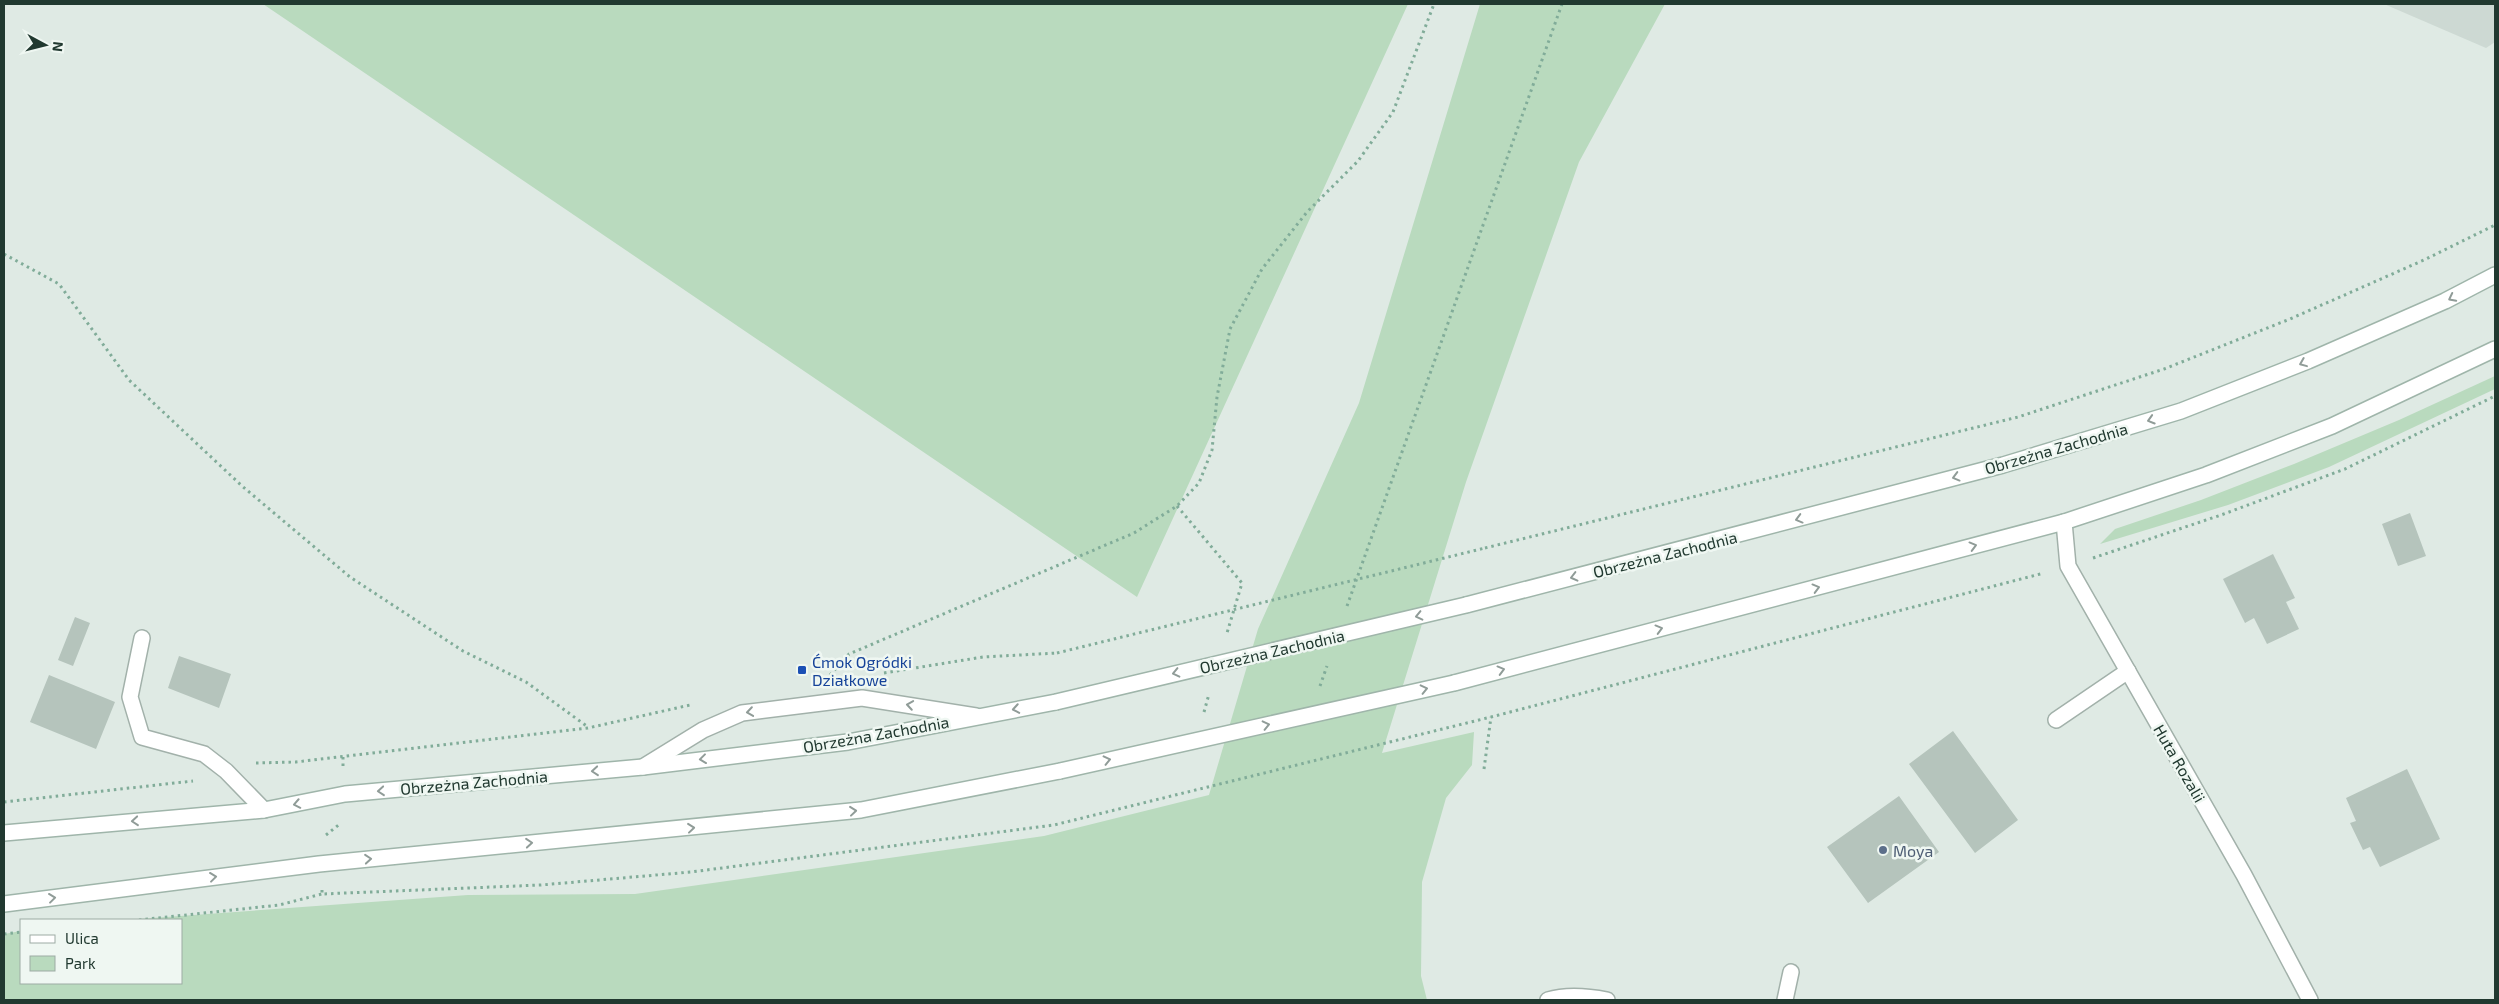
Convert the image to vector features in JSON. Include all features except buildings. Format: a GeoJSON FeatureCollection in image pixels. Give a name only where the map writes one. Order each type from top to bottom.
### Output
{"type":"FeatureCollection","features":[{"type":"Feature","properties":{"kind":"street","name":"Obrzeżna Zachodnia"},"geometry":{"type":"LineString","coordinates":[[4,833],[264,810],[345,794],[643,767],[848,742],[1056,702],[1466,605],[1994,467],[2181,411],[2308,361],[2445,301],[2495,276]]}},
{"type":"Feature","properties":{"kind":"street"},"geometry":{"type":"LineString","coordinates":[[4,904],[319,864],[861,810],[1060,771],[1454,682],[2064,522],[2206,475],[2332,426],[2495,349]]}},
{"type":"Feature","properties":{"kind":"street","name":"Huta Rozalii"},"geometry":{"type":"LineString","coordinates":[[2064,522],[2068,566],[2244,875],[2310,1000]]}},
{"type":"Feature","properties":{"kind":"street"},"geometry":{"type":"LineString","coordinates":[[142,638],[130,697],[142,737],[204,754],[226,771],[264,810]]}},
{"type":"Feature","properties":{"kind":"street"},"geometry":{"type":"LineString","coordinates":[[2056,720],[2128,671]]}},
{"type":"Feature","properties":{"kind":"street"},"geometry":{"type":"LineString","coordinates":[[643,767],[703,730],[742,713],[862,698],[976,716]]}},
{"type":"Feature","properties":{"kind":"street"},"geometry":{"type":"LineString","coordinates":[[1786,1000],[1791,972]]}},
{"type":"Feature","properties":{"kind":"street"},"geometry":{"type":"LineString","coordinates":[[1548,1000],[1556,997],[1586,996],[1607,1000]]}},
{"type":"Feature","properties":{"kind":"path"},"geometry":{"type":"LineString","coordinates":[[829,676],[849,654],[1134,533],[1177,506],[1198,483],[1212,450],[1217,397],[1230,330],[1262,268],[1307,212],[1358,161],[1393,112],[1434,4]]}},
{"type":"Feature","properties":{"kind":"path"},"geometry":{"type":"LineString","coordinates":[[1345,612],[1562,4]]}},
{"type":"Feature","properties":{"kind":"path"},"geometry":{"type":"LineString","coordinates":[[882,673],[982,657],[1057,653],[2018,418],[2164,369],[2290,319],[2424,260],[2495,225]]}},
{"type":"Feature","properties":{"kind":"path"},"geometry":{"type":"LineString","coordinates":[[4,254],[59,284],[129,380],[242,486],[350,577],[463,651],[526,682],[588,728],[296,762],[251,763],[200,780],[4,802]]}},
{"type":"Feature","properties":{"kind":"path"},"geometry":{"type":"LineString","coordinates":[[148,919],[279,905],[322,894],[540,885],[691,872],[1054,825],[1491,717],[2068,566],[2221,515],[2345,469],[2495,396]]}},
{"type":"Feature","properties":{"kind":"path"},"geometry":{"type":"LineString","coordinates":[[1177,506],[1242,583],[1226,638]]}},
{"type":"Feature","properties":{"kind":"path"},"geometry":{"type":"LineString","coordinates":[[1316,696],[1329,658]]}},
{"type":"Feature","properties":{"kind":"path"},"geometry":{"type":"LineString","coordinates":[[1201,721],[1210,693]]}},
{"type":"Feature","properties":{"kind":"path"},"geometry":{"type":"LineString","coordinates":[[1484,769],[1491,717]]}},
{"type":"Feature","properties":{"kind":"path"},"geometry":{"type":"LineString","coordinates":[[322,894],[319,841],[347,818],[345,794]]}},
{"type":"Feature","properties":{"kind":"path"},"geometry":{"type":"LineString","coordinates":[[4,934],[20,932]]}},
{"type":"Feature","properties":{"kind":"shaded area"},"geometry":{"type":"Polygon","coordinates":[[[2384,4],[2495,4],[2495,42],[2486,48],[2384,4]]]}},
{"type":"Feature","properties":{"kind":"green space"},"geometry":{"type":"Polygon","coordinates":[[[263,4],[1408,4],[1137,597],[263,4]]]}},
{"type":"Feature","properties":{"kind":"green space"},"geometry":{"type":"Polygon","coordinates":[[[1480,4],[1665,4],[1579,162],[1466,482],[1382,753],[1474,732],[1472,765],[1446,798],[1422,882],[1421,976],[1427,1000],[4,1000],[4,934],[20,931],[20,984],[182,984],[182,919],[139,919],[468,895],[635,894],[1044,836],[1209,795],[1258,629],[1359,403],[1480,4]]]}},
{"type":"Feature","properties":{"kind":"green space"},"geometry":{"type":"Polygon","coordinates":[[[2495,376],[2495,389],[2329,467],[2228,505],[2100,544],[2115,529],[2201,500],[2294,464],[2399,420],[2495,376]]]}},
{"type":"Feature","properties":{"kind":"place","name":"Ćmok Ogródki Działkowe"},"geometry":{"type":"Point","coordinates":[802,670]}},
{"type":"Feature","properties":{"kind":"place","name":"Moya"},"geometry":{"type":"Point","coordinates":[1883,850]}}]}
